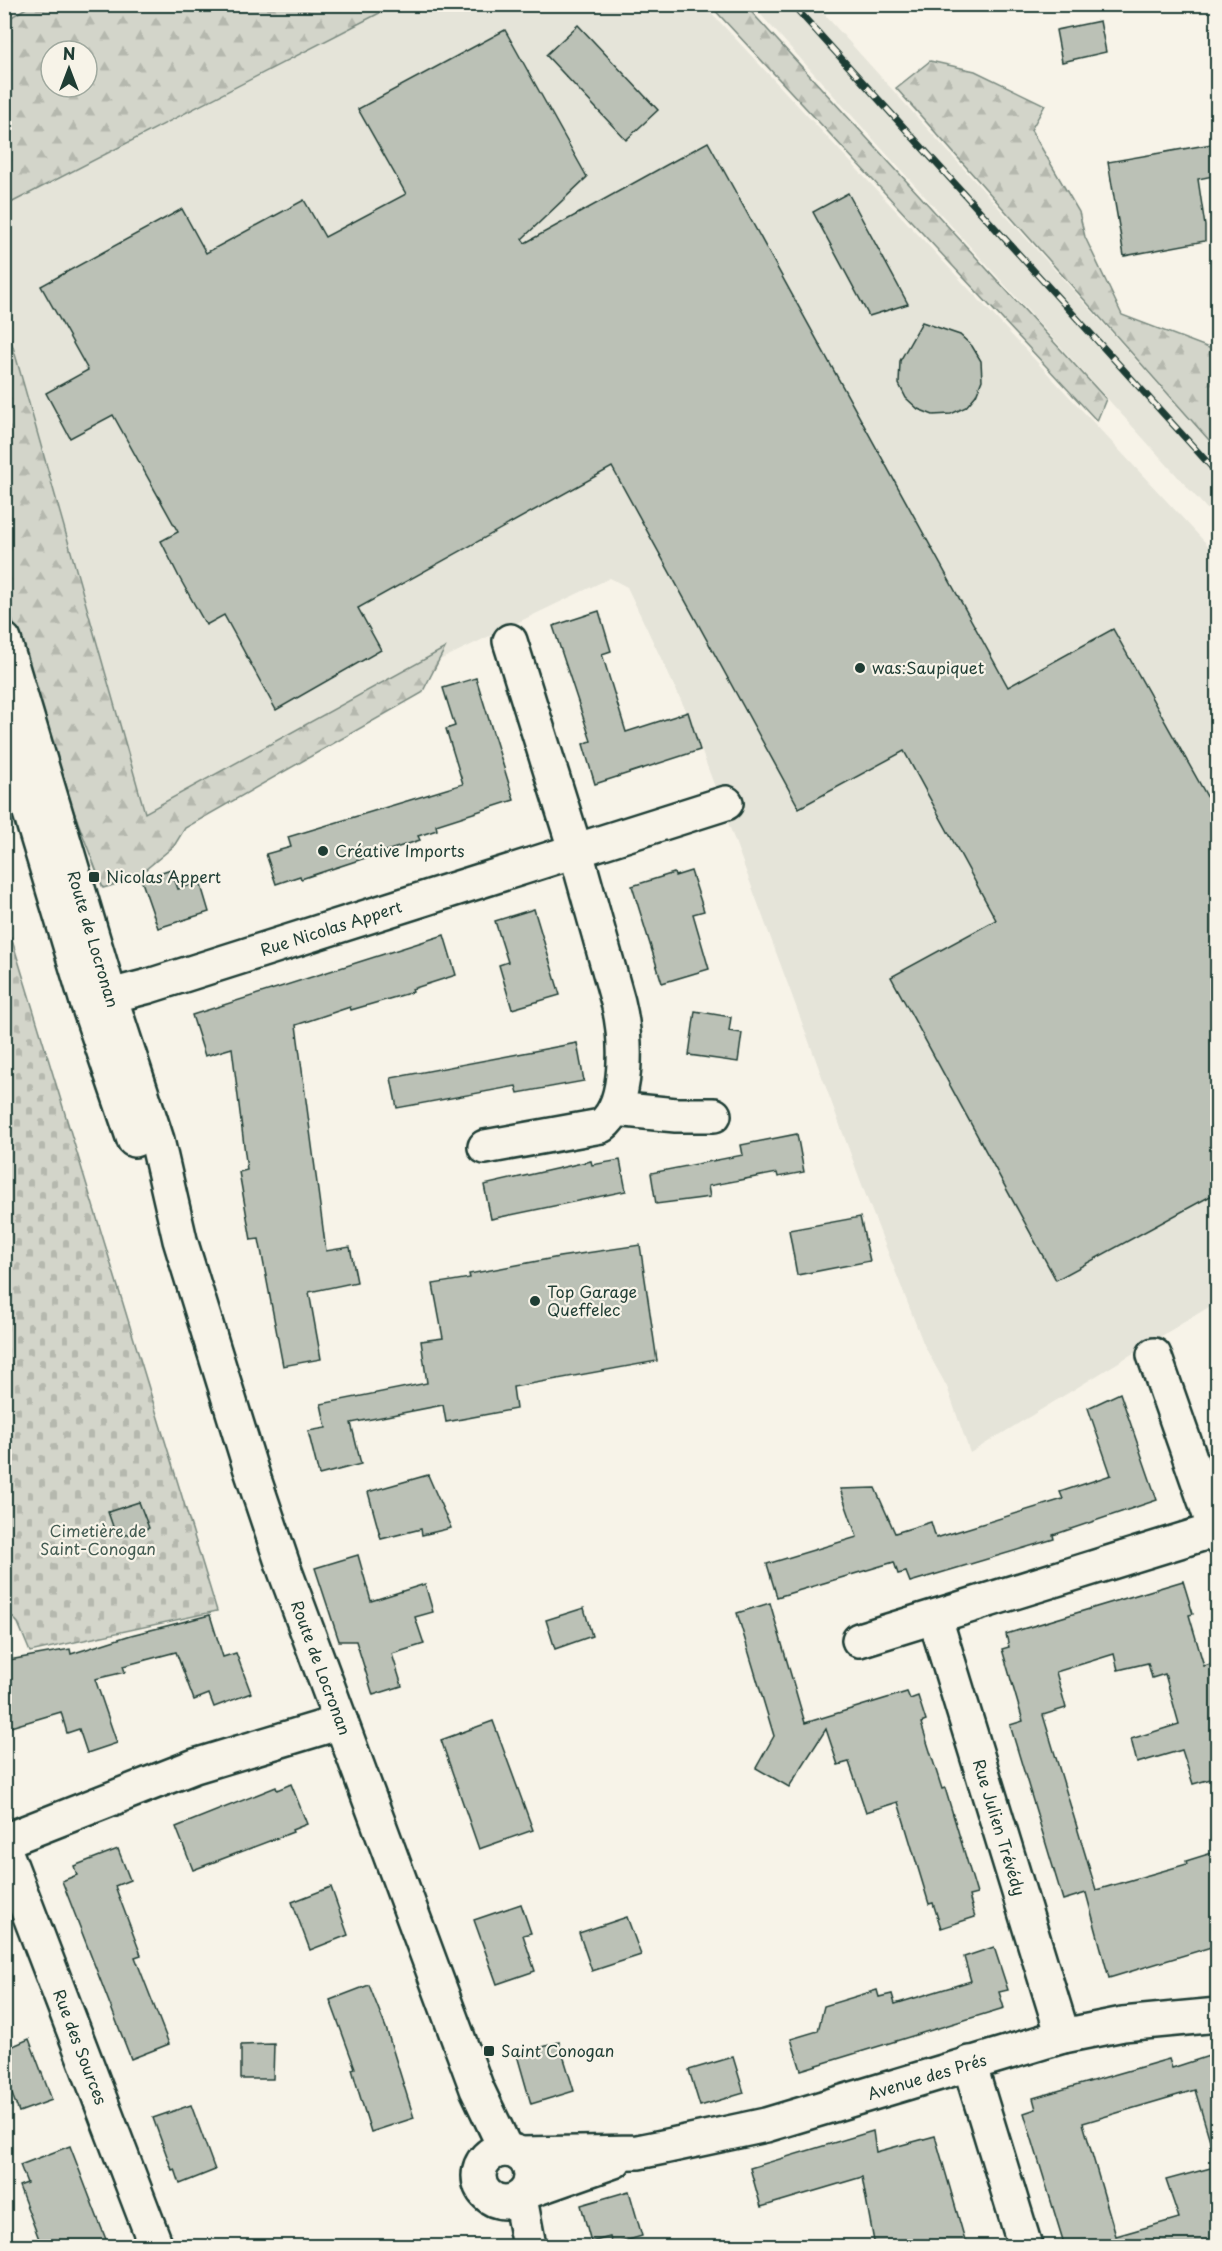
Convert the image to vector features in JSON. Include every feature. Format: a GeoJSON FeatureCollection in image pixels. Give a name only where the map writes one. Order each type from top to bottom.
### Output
{"type":"FeatureCollection","features":[{"type":"Feature","properties":{"kind":"street","name":"Route de Locronan"},"geometry":{"type":"LineString","coordinates":[[4,640],[99,999]]}},
{"type":"Feature","properties":{"kind":"street"},"geometry":{"type":"LineString","coordinates":[[485,1147],[601,1126],[611,1118],[615,1109],[623,1062],[623,1024],[576,852],[510,640]]}},
{"type":"Feature","properties":{"kind":"street","name":"Route de Locronan"},"geometry":{"type":"LineString","coordinates":[[4,726],[99,999],[159,1149],[180,1240],[272,1533],[503,2155]]}},
{"type":"Feature","properties":{"kind":"street","name":"Rue Nicolas Appert"},"geometry":{"type":"LineString","coordinates":[[99,999],[576,852],[726,802]]}},
{"type":"Feature","properties":{"kind":"street"},"geometry":{"type":"LineString","coordinates":[[615,1109],[676,1115],[714,1115]]}},
{"type":"Feature","properties":{"kind":"street"},"geometry":{"type":"LineString","coordinates":[[859,1640],[935,1618],[1214,1518],[1154,1355]]}},
{"type":"Feature","properties":{"kind":"street","name":"Rue Julien Trévédy"},"geometry":{"type":"LineString","coordinates":[[935,1618],[1063,2036]]}},
{"type":"Feature","properties":{"kind":"street"},"geometry":{"type":"LineString","coordinates":[[4,1841],[195,1766],[341,1722]]}},
{"type":"Feature","properties":{"kind":"street","name":"Rue des Sources"},"geometry":{"type":"LineString","coordinates":[[4,1848],[156,2247]]}},
{"type":"Feature","properties":{"kind":"street","name":"Avenue des Prés"},"geometry":{"type":"LineString","coordinates":[[514,2197],[638,2152],[766,2125],[1063,2036],[1124,2024],[1218,2015]]}},
{"type":"Feature","properties":{"kind":"street"},"geometry":{"type":"LineString","coordinates":[[969,2063],[1024,2247]]}},
{"type":"Feature","properties":{"kind":"street","name":"Avenue des Prés"},"geometry":{"type":"LineString","coordinates":[[503,2155],[638,2152]]}},
{"type":"Feature","properties":{"kind":"street"},"geometry":{"type":"LineString","coordinates":[[512,2247],[514,2197],[531,2176],[526,2160],[503,2155],[480,2167],[480,2182],[486,2194],[514,2197]]}},
{"type":"Feature","properties":{"kind":"street"},"geometry":{"type":"LineString","coordinates":[[514,2197],[529,2247]]}},
{"type":"Feature","properties":{"kind":"shaded area"},"geometry":{"type":"Polygon","coordinates":[[[395,5],[704,5],[1217,555],[1217,1302],[970,1453],[947,1387],[924,1345],[868,1201],[689,717],[627,587],[610,578],[417,671],[395,696],[145,813],[5,315],[4,206],[395,5]]]}},
{"type":"Feature","properties":{"kind":"shaded area"},"geometry":{"type":"Polygon","coordinates":[[[752,5],[816,5],[1217,450],[1217,520],[752,5]]]}},
{"type":"Feature","properties":{"kind":"green space"},"geometry":{"type":"Polygon","coordinates":[[[31,4],[395,5],[5,206],[5,21],[31,4]]]}},
{"type":"Feature","properties":{"kind":"green space"},"geometry":{"type":"Polygon","coordinates":[[[710,5],[745,5],[1106,399],[1097,421],[710,5]]]}},
{"type":"Feature","properties":{"kind":"green space"},"geometry":{"type":"Polygon","coordinates":[[[930,61],[975,71],[1045,105],[1031,130],[1079,212],[1085,237],[1122,315],[1217,351],[1217,449],[896,88],[930,61]]]}},
{"type":"Feature","properties":{"kind":"green space"},"geometry":{"type":"Polygon","coordinates":[[[4,315],[145,813],[445,648],[422,693],[185,828],[174,846],[134,879],[103,888],[74,812],[5,597],[4,315]]]}},
{"type":"Feature","properties":{"kind":"green space","name":"Cimetière de Saint-Conogan"},"geometry":{"type":"Polygon","coordinates":[[[11,937],[217,1611],[30,1652],[18,1623],[4,1608],[4,939],[11,937]]]}},
{"type":"Feature","properties":{"kind":"building"},"geometry":{"type":"Polygon","coordinates":[[[1100,21],[1106,52],[1062,62],[1056,30],[1100,21]]]}},
{"type":"Feature","properties":{"kind":"building"},"geometry":{"type":"Polygon","coordinates":[[[578,25],[658,110],[626,140],[546,55],[578,25]]]}},
{"type":"Feature","properties":{"kind":"building","name":"was:Saupiquet"},"geometry":{"type":"Polygon","coordinates":[[[505,30],[587,177],[522,239],[525,243],[708,142],[1008,687],[1113,629],[1218,816],[1218,1192],[1056,1280],[891,977],[996,920],[904,751],[799,808],[612,467],[358,608],[381,650],[276,710],[224,615],[206,625],[179,577],[161,541],[178,532],[113,415],[70,438],[46,393],[88,370],[41,286],[182,209],[206,253],[304,200],[325,237],[406,194],[358,109],[505,30]]]}},
{"type":"Feature","properties":{"kind":"building"},"geometry":{"type":"Polygon","coordinates":[[[1218,143],[1218,175],[1198,179],[1205,241],[1124,256],[1108,162],[1218,143]]]}},
{"type":"Feature","properties":{"kind":"building"},"geometry":{"type":"Polygon","coordinates":[[[848,193],[908,304],[869,316],[813,212],[848,193]]]}},
{"type":"Feature","properties":{"kind":"building"},"geometry":{"type":"Polygon","coordinates":[[[922,322],[960,335],[972,346],[981,361],[982,380],[976,395],[966,407],[951,414],[933,415],[918,409],[906,398],[899,384],[900,361],[922,322]]]}},
{"type":"Feature","properties":{"kind":"building"},"geometry":{"type":"Polygon","coordinates":[[[599,611],[611,651],[602,654],[626,732],[688,712],[700,750],[595,784],[583,744],[591,741],[553,626],[599,611]]]}},
{"type":"Feature","properties":{"kind":"building"},"geometry":{"type":"Polygon","coordinates":[[[476,678],[514,800],[436,825],[437,830],[418,836],[420,840],[301,879],[300,876],[276,884],[266,854],[291,847],[288,837],[463,784],[446,729],[455,726],[443,688],[476,678]]]}},
{"type":"Feature","properties":{"kind":"building"},"geometry":{"type":"Polygon","coordinates":[[[171,869],[178,889],[200,882],[209,912],[158,928],[141,879],[171,869]]]}},
{"type":"Feature","properties":{"kind":"building"},"geometry":{"type":"Polygon","coordinates":[[[691,871],[704,911],[693,914],[709,969],[662,983],[632,886],[674,873],[675,876],[691,871]]]}},
{"type":"Feature","properties":{"kind":"building"},"geometry":{"type":"Polygon","coordinates":[[[534,909],[560,995],[512,1009],[499,965],[508,962],[495,921],[534,909]]]}},
{"type":"Feature","properties":{"kind":"building"},"geometry":{"type":"Polygon","coordinates":[[[444,935],[456,975],[412,989],[413,992],[351,1010],[350,1007],[296,1025],[326,1251],[350,1247],[357,1282],[309,1292],[321,1359],[283,1366],[259,1239],[251,1240],[239,1172],[247,1170],[232,1048],[205,1056],[192,1015],[444,935]]]}},
{"type":"Feature","properties":{"kind":"building"},"geometry":{"type":"Polygon","coordinates":[[[695,1011],[731,1017],[729,1031],[742,1033],[738,1062],[689,1055],[695,1011]]]}},
{"type":"Feature","properties":{"kind":"building"},"geometry":{"type":"Polygon","coordinates":[[[577,1043],[584,1081],[518,1093],[516,1086],[397,1108],[391,1078],[577,1043]]]}},
{"type":"Feature","properties":{"kind":"building"},"geometry":{"type":"Polygon","coordinates":[[[797,1134],[804,1172],[778,1177],[777,1173],[708,1186],[710,1197],[656,1204],[651,1173],[743,1155],[741,1145],[797,1134]]]}},
{"type":"Feature","properties":{"kind":"building"},"geometry":{"type":"Polygon","coordinates":[[[620,1160],[626,1191],[491,1219],[484,1185],[591,1161],[592,1165],[620,1160]]]}},
{"type":"Feature","properties":{"kind":"building"},"geometry":{"type":"Polygon","coordinates":[[[860,1217],[870,1261],[797,1275],[789,1230],[860,1217]]]}},
{"type":"Feature","properties":{"kind":"building"},"geometry":{"type":"Polygon","coordinates":[[[640,1245],[657,1361],[513,1387],[516,1409],[446,1422],[443,1405],[351,1423],[361,1464],[319,1475],[308,1431],[326,1428],[321,1404],[427,1383],[421,1341],[443,1338],[433,1284],[470,1278],[469,1274],[559,1257],[640,1245]]]}},
{"type":"Feature","properties":{"kind":"building"},"geometry":{"type":"Polygon","coordinates":[[[1120,1393],[1157,1500],[1053,1535],[1054,1539],[910,1582],[906,1572],[898,1574],[894,1562],[777,1597],[767,1564],[857,1537],[840,1489],[875,1488],[895,1533],[931,1522],[936,1538],[1063,1499],[1060,1492],[1111,1475],[1088,1408],[1120,1393]]]}},
{"type":"Feature","properties":{"kind":"building"},"geometry":{"type":"Polygon","coordinates":[[[428,1475],[451,1528],[422,1535],[421,1529],[381,1539],[368,1492],[428,1475]]]}},
{"type":"Feature","properties":{"kind":"building"},"geometry":{"type":"Polygon","coordinates":[[[139,1502],[149,1528],[117,1538],[108,1512],[139,1502]]]}},
{"type":"Feature","properties":{"kind":"building"},"geometry":{"type":"Polygon","coordinates":[[[358,1555],[371,1601],[425,1584],[433,1612],[415,1617],[424,1644],[392,1654],[402,1686],[373,1695],[356,1641],[339,1641],[315,1568],[358,1555]]]}},
{"type":"Feature","properties":{"kind":"building"},"geometry":{"type":"Polygon","coordinates":[[[1183,1581],[1193,1614],[1189,1615],[1204,1666],[1218,1662],[1218,1777],[1193,1784],[1182,1750],[1137,1763],[1131,1739],[1179,1724],[1165,1674],[1152,1678],[1148,1663],[1118,1670],[1114,1654],[1056,1672],[1066,1708],[1043,1715],[1096,1890],[1187,1864],[1186,1861],[1218,1851],[1218,1945],[1109,1978],[1086,1893],[1063,1900],[1010,1725],[1023,1721],[1002,1649],[1009,1647],[1006,1634],[1183,1581]]]}},
{"type":"Feature","properties":{"kind":"building"},"geometry":{"type":"Polygon","coordinates":[[[770,1603],[805,1723],[907,1692],[910,1699],[918,1696],[926,1721],[921,1723],[942,1789],[945,1788],[977,1894],[969,1896],[975,1917],[941,1928],[933,1903],[929,1904],[898,1802],[866,1812],[849,1762],[838,1765],[826,1729],[789,1787],[756,1768],[774,1736],[737,1613],[770,1603]]]}},
{"type":"Feature","properties":{"kind":"building"},"geometry":{"type":"Polygon","coordinates":[[[584,1608],[592,1636],[555,1649],[546,1620],[584,1608]]]}},
{"type":"Feature","properties":{"kind":"building"},"geometry":{"type":"Polygon","coordinates":[[[210,1615],[223,1657],[236,1653],[251,1693],[214,1707],[209,1694],[194,1700],[176,1652],[123,1666],[125,1672],[95,1679],[117,1743],[87,1753],[79,1729],[67,1733],[61,1712],[4,1729],[4,1661],[70,1649],[71,1654],[131,1635],[210,1615]]]}},
{"type":"Feature","properties":{"kind":"building"},"geometry":{"type":"Polygon","coordinates":[[[493,1721],[533,1830],[479,1849],[441,1740],[493,1721]]]}},
{"type":"Feature","properties":{"kind":"building"},"geometry":{"type":"Polygon","coordinates":[[[291,1784],[307,1824],[292,1830],[293,1832],[193,1870],[176,1827],[276,1787],[277,1790],[291,1784]]]}},
{"type":"Feature","properties":{"kind":"building"},"geometry":{"type":"Polygon","coordinates":[[[118,1849],[130,1880],[115,1886],[141,1955],[135,1957],[169,2044],[131,2059],[62,1881],[77,1875],[74,1866],[118,1849]]]}},
{"type":"Feature","properties":{"kind":"building"},"geometry":{"type":"Polygon","coordinates":[[[331,1887],[348,1935],[310,1950],[292,1902],[331,1887]]]}},
{"type":"Feature","properties":{"kind":"building"},"geometry":{"type":"Polygon","coordinates":[[[521,1904],[531,1933],[523,1935],[535,1971],[497,1984],[474,1920],[521,1904]]]}},
{"type":"Feature","properties":{"kind":"building"},"geometry":{"type":"Polygon","coordinates":[[[627,1917],[641,1955],[592,1971],[579,1933],[627,1917]]]}},
{"type":"Feature","properties":{"kind":"building"},"geometry":{"type":"Polygon","coordinates":[[[994,1947],[1008,1990],[999,1992],[1004,2008],[801,2070],[791,2039],[818,2031],[824,2006],[877,1990],[879,1997],[892,1994],[895,2004],[971,1981],[964,1957],[994,1947]]]}},
{"type":"Feature","properties":{"kind":"building"},"geometry":{"type":"Polygon","coordinates":[[[369,1985],[386,2028],[414,2118],[371,2132],[352,2069],[355,2068],[330,2000],[369,1985]]]}},
{"type":"Feature","properties":{"kind":"building"},"geometry":{"type":"Polygon","coordinates":[[[29,2039],[52,2100],[19,2112],[4,2074],[4,2050],[29,2039]]]}},
{"type":"Feature","properties":{"kind":"building"},"geometry":{"type":"Polygon","coordinates":[[[559,2042],[574,2091],[531,2104],[517,2055],[559,2042]]]}},
{"type":"Feature","properties":{"kind":"building"},"geometry":{"type":"Polygon","coordinates":[[[274,2044],[273,2079],[241,2079],[241,2045],[274,2044]]]}},
{"type":"Feature","properties":{"kind":"building"},"geometry":{"type":"Polygon","coordinates":[[[1218,2053],[1218,2143],[1211,2144],[1195,2090],[1083,2123],[1116,2236],[1179,2218],[1166,2180],[1218,2166],[1218,2247],[1065,2247],[1024,2113],[1036,2109],[1033,2098],[1169,2059],[1172,2068],[1218,2053]]]}},
{"type":"Feature","properties":{"kind":"building"},"geometry":{"type":"Polygon","coordinates":[[[733,2057],[744,2093],[700,2106],[689,2070],[733,2057]]]}},
{"type":"Feature","properties":{"kind":"building"},"geometry":{"type":"Polygon","coordinates":[[[191,2105],[215,2170],[180,2184],[175,2169],[172,2170],[153,2118],[191,2105]]]}},
{"type":"Feature","properties":{"kind":"building"},"geometry":{"type":"Polygon","coordinates":[[[873,2131],[876,2152],[935,2136],[967,2247],[875,2247],[862,2177],[761,2207],[750,2168],[873,2131]]]}},
{"type":"Feature","properties":{"kind":"building"},"geometry":{"type":"Polygon","coordinates":[[[70,2146],[109,2247],[42,2247],[19,2186],[27,2183],[20,2165],[70,2146]]]}},
{"type":"Feature","properties":{"kind":"building"},"geometry":{"type":"Polygon","coordinates":[[[629,2191],[642,2236],[612,2245],[610,2237],[591,2242],[581,2205],[629,2191]]]}},
{"type":"Feature","properties":{"kind":"railway"},"geometry":{"type":"LineString","coordinates":[[792,4],[1218,474]]}},
{"type":"Feature","properties":{"kind":"place","name":"was:Saupiquet"},"geometry":{"type":"Point","coordinates":[860,668]}},
{"type":"Feature","properties":{"kind":"place","name":"Créative Imports"},"geometry":{"type":"Point","coordinates":[323,851]}},
{"type":"Feature","properties":{"kind":"place","name":"Nicolas Appert"},"geometry":{"type":"Point","coordinates":[94,877]}},
{"type":"Feature","properties":{"kind":"place","name":"Top Garage Queffelec"},"geometry":{"type":"Point","coordinates":[535,1301]}},
{"type":"Feature","properties":{"kind":"place","name":"Saint Conogan"},"geometry":{"type":"Point","coordinates":[489,2051]}}]}
